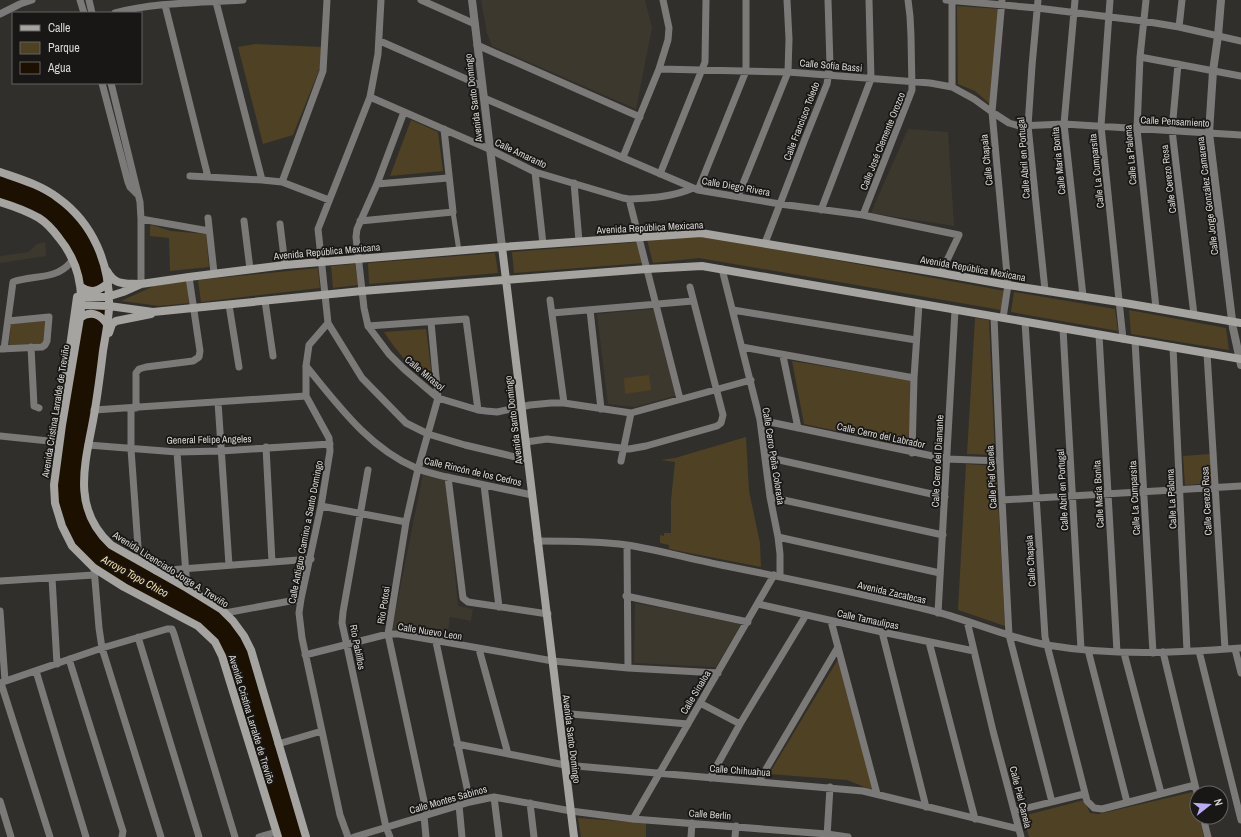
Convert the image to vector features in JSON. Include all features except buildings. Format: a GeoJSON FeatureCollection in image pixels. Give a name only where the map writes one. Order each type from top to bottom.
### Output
{"type":"FeatureCollection","features":[{"type":"Feature","properties":{"kind":"main road","name":"Avenida Licenciado Jorge A. Treviño"},"geometry":{"type":"LineString","coordinates":[[0,172],[37,186],[58,198],[70,208],[89,229],[105,266],[107,302],[104,346],[83,482],[84,495],[90,518],[102,537],[111,545],[187,588],[225,613],[234,621],[251,650],[306,837]]}},
{"type":"Feature","properties":{"kind":"main road","name":"Avenida Cristina Larralde de Treviño"},"geometry":{"type":"LineString","coordinates":[[0,202],[39,218],[55,233],[66,246],[73,258],[83,297],[82,316],[66,398],[54,485],[58,514],[62,526],[72,546],[94,572],[198,626],[215,642],[222,656],[277,835]]}},
{"type":"Feature","properties":{"kind":"main road"},"geometry":{"type":"LineString","coordinates":[[55,233],[70,263],[76,283],[77,302],[67,362],[65,386],[66,398]]}},
{"type":"Feature","properties":{"kind":"main road","name":"Avenida República Mexicana"},"geometry":{"type":"LineString","coordinates":[[107,302],[140,284],[214,273],[322,261],[459,251],[502,246],[701,233],[1241,323]]}},
{"type":"Feature","properties":{"kind":"main road","name":"Avenida Santo Domingo"},"geometry":{"type":"LineString","coordinates":[[502,246],[574,837]]}},
{"type":"Feature","properties":{"kind":"main road"},"geometry":{"type":"LineString","coordinates":[[105,266],[111,278],[115,282],[140,284]]}},
{"type":"Feature","properties":{"kind":"main road","name":"Avenida República Mexicana"},"geometry":{"type":"LineString","coordinates":[[83,297],[154,312],[326,294],[702,266],[1135,342],[1207,352],[1241,361]]}},
{"type":"Feature","properties":{"kind":"main road"},"geometry":{"type":"LineString","coordinates":[[83,297],[89,291],[94,292],[105,286]]}},
{"type":"Feature","properties":{"kind":"main road"},"geometry":{"type":"LineString","coordinates":[[104,346],[108,339],[112,324],[154,312]]}},
{"type":"Feature","properties":{"kind":"main road"},"geometry":{"type":"LineString","coordinates":[[82,316],[90,313],[98,314],[105,322]]}},
{"type":"Feature","properties":{"kind":"street"},"geometry":{"type":"LineString","coordinates":[[0,14],[32,0]]}},
{"type":"Feature","properties":{"kind":"street"},"geometry":{"type":"LineString","coordinates":[[80,0],[84,12]]}},
{"type":"Feature","properties":{"kind":"street"},"geometry":{"type":"LineString","coordinates":[[89,0],[92,12]]}},
{"type":"Feature","properties":{"kind":"street"},"geometry":{"type":"LineString","coordinates":[[119,12],[140,7],[243,0]]}},
{"type":"Feature","properties":{"kind":"street"},"geometry":{"type":"LineString","coordinates":[[282,182],[323,71],[328,0]]}},
{"type":"Feature","properties":{"kind":"street"},"geometry":{"type":"LineString","coordinates":[[381,0],[380,41],[377,66],[370,96],[318,229],[328,323],[355,368],[370,388],[406,423],[428,434],[465,445],[528,460]]}},
{"type":"Feature","properties":{"kind":"street"},"geometry":{"type":"LineString","coordinates":[[421,0],[475,24]]}},
{"type":"Feature","properties":{"kind":"street","name":"Avenida Santo Domingo"},"geometry":{"type":"LineString","coordinates":[[472,0],[502,246]]}},
{"type":"Feature","properties":{"kind":"street"},"geometry":{"type":"LineString","coordinates":[[623,157],[659,69],[670,32],[663,0]]}},
{"type":"Feature","properties":{"kind":"street"},"geometry":{"type":"LineString","coordinates":[[660,174],[703,71],[706,57],[706,0]]}},
{"type":"Feature","properties":{"kind":"street"},"geometry":{"type":"LineString","coordinates":[[695,189],[746,71],[746,0]]}},
{"type":"Feature","properties":{"kind":"street"},"geometry":{"type":"LineString","coordinates":[[738,196],[788,72],[789,46],[787,0]]}},
{"type":"Feature","properties":{"kind":"street","name":"Calle Francisco Toledo"},"geometry":{"type":"LineString","coordinates":[[765,243],[827,84],[830,64],[828,0]]}},
{"type":"Feature","properties":{"kind":"street"},"geometry":{"type":"LineString","coordinates":[[821,210],[871,79],[869,0]]}},
{"type":"Feature","properties":{"kind":"street","name":"Calle José Clemente Orozco"},"geometry":{"type":"LineString","coordinates":[[863,216],[912,90],[913,82],[908,0]]}},
{"type":"Feature","properties":{"kind":"street"},"geometry":{"type":"LineString","coordinates":[[946,0],[1002,3],[1108,18],[1144,21],[1241,41]]}},
{"type":"Feature","properties":{"kind":"street"},"geometry":{"type":"LineString","coordinates":[[952,0],[952,87]]}},
{"type":"Feature","properties":{"kind":"street","name":"Calle Abril en Portugal"},"geometry":{"type":"LineString","coordinates":[[1038,0],[1028,126],[1045,290]]}},
{"type":"Feature","properties":{"kind":"street","name":"Calle María Bonita"},"geometry":{"type":"LineString","coordinates":[[1075,0],[1064,124],[1083,296]]}},
{"type":"Feature","properties":{"kind":"street","name":"Calle La Cumparsita"},"geometry":{"type":"LineString","coordinates":[[1110,0],[1101,126],[1123,339]]}},
{"type":"Feature","properties":{"kind":"street","name":"Calle La Paloma"},"geometry":{"type":"LineString","coordinates":[[1146,0],[1140,57],[1137,129],[1156,308]]}},
{"type":"Feature","properties":{"kind":"street"},"geometry":{"type":"LineString","coordinates":[[1179,27],[1182,0]]}},
{"type":"Feature","properties":{"kind":"street","name":"Calle Jorge González Camarena"},"geometry":{"type":"LineString","coordinates":[[1221,0],[1213,71],[1209,133],[1234,337],[1241,361]]}},
{"type":"Feature","properties":{"kind":"street"},"geometry":{"type":"LineString","coordinates":[[216,2],[262,180]]}},
{"type":"Feature","properties":{"kind":"street","name":"Calle Chapala"},"geometry":{"type":"LineString","coordinates":[[1002,3],[992,112],[1008,285],[1003,318]]}},
{"type":"Feature","properties":{"kind":"street"},"geometry":{"type":"LineString","coordinates":[[165,5],[208,177]]}},
{"type":"Feature","properties":{"kind":"street"},"geometry":{"type":"LineString","coordinates":[[380,41],[482,86]]}},
{"type":"Feature","properties":{"kind":"street"},"geometry":{"type":"LineString","coordinates":[[477,45],[640,117]]}},
{"type":"Feature","properties":{"kind":"street"},"geometry":{"type":"LineString","coordinates":[[1140,57],[1241,76]]}},
{"type":"Feature","properties":{"kind":"street","name":"Calle Cerezo Rosa"},"geometry":{"type":"LineString","coordinates":[[1178,64],[1172,130],[1194,315]]}},
{"type":"Feature","properties":{"kind":"street","name":"Calle Sofía Bassi"},"geometry":{"type":"LineString","coordinates":[[659,69],[788,72],[913,82],[952,87],[974,98],[992,112]]}},
{"type":"Feature","properties":{"kind":"street"},"geometry":{"type":"LineString","coordinates":[[102,84],[128,182],[130,187],[138,194]]}},
{"type":"Feature","properties":{"kind":"street"},"geometry":{"type":"LineString","coordinates":[[111,84],[140,202],[140,284]]}},
{"type":"Feature","properties":{"kind":"street","name":"Calle Amaranto"},"geometry":{"type":"LineString","coordinates":[[370,96],[489,149],[534,172],[629,199],[670,195],[695,189]]}},
{"type":"Feature","properties":{"kind":"street","name":"Calle Diego Rivera"},"geometry":{"type":"LineString","coordinates":[[484,98],[695,189],[780,204],[863,216],[959,235],[941,273]]}},
{"type":"Feature","properties":{"kind":"street"},"geometry":{"type":"LineString","coordinates":[[108,108],[116,105]]}},
{"type":"Feature","properties":{"kind":"street","name":"Calle Mirasol"},"geometry":{"type":"LineString","coordinates":[[404,112],[377,184],[356,233],[358,258],[368,326],[389,354],[438,398],[478,410],[497,412],[540,404],[564,403],[631,412],[751,380]]}},
{"type":"Feature","properties":{"kind":"street","name":"Calle Pensamiento"},"geometry":{"type":"LineString","coordinates":[[992,112],[1014,124],[1028,126],[1064,124],[1241,135]]}},
{"type":"Feature","properties":{"kind":"street"},"geometry":{"type":"LineString","coordinates":[[444,129],[452,212],[459,251]]}},
{"type":"Feature","properties":{"kind":"street"},"geometry":{"type":"LineString","coordinates":[[534,172],[544,244]]}},
{"type":"Feature","properties":{"kind":"street"},"geometry":{"type":"LineString","coordinates":[[190,176],[282,182],[329,200]]}},
{"type":"Feature","properties":{"kind":"street"},"geometry":{"type":"LineString","coordinates":[[377,184],[448,178]]}},
{"type":"Feature","properties":{"kind":"street"},"geometry":{"type":"LineString","coordinates":[[574,183],[579,241]]}},
{"type":"Feature","properties":{"kind":"street"},"geometry":{"type":"LineString","coordinates":[[629,199],[680,400]]}},
{"type":"Feature","properties":{"kind":"street"},"geometry":{"type":"LineString","coordinates":[[360,221],[452,212]]}},
{"type":"Feature","properties":{"kind":"street"},"geometry":{"type":"LineString","coordinates":[[208,218],[214,273]]}},
{"type":"Feature","properties":{"kind":"street"},"geometry":{"type":"LineString","coordinates":[[141,219],[209,232]]}},
{"type":"Feature","properties":{"kind":"street"},"geometry":{"type":"LineString","coordinates":[[244,221],[250,269]]}},
{"type":"Feature","properties":{"kind":"street"},"geometry":{"type":"LineString","coordinates":[[280,224],[285,265]]}},
{"type":"Feature","properties":{"kind":"street"},"geometry":{"type":"LineString","coordinates":[[8,321],[49,317],[47,341],[45,345],[42,347],[2,349],[8,321],[13,282],[55,274],[63,270],[70,263]]}},
{"type":"Feature","properties":{"kind":"street","name":"Calle Cerro Peña Colorada"},"geometry":{"type":"LineString","coordinates":[[722,270],[760,420],[770,497],[780,554],[777,576]]}},
{"type":"Feature","properties":{"kind":"street"},"geometry":{"type":"LineString","coordinates":[[138,561],[131,448],[136,373],[139,369],[146,367],[193,361],[199,358],[200,351],[189,277]]}},
{"type":"Feature","properties":{"kind":"street"},"geometry":{"type":"LineString","coordinates":[[526,442],[547,439],[633,449],[717,426],[721,423],[723,415],[690,287]]}},
{"type":"Feature","properties":{"kind":"street"},"geometry":{"type":"LineString","coordinates":[[265,300],[273,356]]}},
{"type":"Feature","properties":{"kind":"street"},"geometry":{"type":"LineString","coordinates":[[550,300],[564,403]]}},
{"type":"Feature","properties":{"kind":"street"},"geometry":{"type":"LineString","coordinates":[[552,313],[693,301]]}},
{"type":"Feature","properties":{"kind":"street"},"geometry":{"type":"LineString","coordinates":[[912,453],[914,378],[919,304]]}},
{"type":"Feature","properties":{"kind":"street"},"geometry":{"type":"LineString","coordinates":[[229,305],[239,367]]}},
{"type":"Feature","properties":{"kind":"street"},"geometry":{"type":"LineString","coordinates":[[590,310],[601,409]]}},
{"type":"Feature","properties":{"kind":"street"},"geometry":{"type":"LineString","coordinates":[[733,310],[916,340]]}},
{"type":"Feature","properties":{"kind":"street","name":"Calle Cerro del Diamante"},"geometry":{"type":"LineString","coordinates":[[938,613],[948,459],[955,310]]}},
{"type":"Feature","properties":{"kind":"street","name":"Calle Piel Canela"},"geometry":{"type":"LineString","coordinates":[[994,317],[1009,635],[1052,802]]}},
{"type":"Feature","properties":{"kind":"street"},"geometry":{"type":"LineString","coordinates":[[368,326],[466,319],[478,410]]}},
{"type":"Feature","properties":{"kind":"street"},"geometry":{"type":"LineString","coordinates":[[432,322],[438,398]]}},
{"type":"Feature","properties":{"kind":"street","name":"Calle Chapala"},"geometry":{"type":"LineString","coordinates":[[1025,322],[1044,631],[1084,794]]}},
{"type":"Feature","properties":{"kind":"street","name":"Calle Antiguo Camino a Santo Domingo"},"geometry":{"type":"LineString","coordinates":[[328,323],[310,345],[306,366],[306,396],[326,432],[330,444],[321,506],[299,613],[305,655],[340,815],[348,837]]}},
{"type":"Feature","properties":{"kind":"street","name":"Calle Abril en Portugal"},"geometry":{"type":"LineString","coordinates":[[1063,329],[1072,496],[1085,650],[1127,802]]}},
{"type":"Feature","properties":{"kind":"street","name":"Calle María Bonita"},"geometry":{"type":"LineString","coordinates":[[1099,335],[1108,494],[1120,653],[1161,793]]}},
{"type":"Feature","properties":{"kind":"street","name":"Calle La Cumparsita"},"geometry":{"type":"LineString","coordinates":[[1135,342],[1153,653]]}},
{"type":"Feature","properties":{"kind":"street"},"geometry":{"type":"LineString","coordinates":[[31,347],[36,407]]}},
{"type":"Feature","properties":{"kind":"street"},"geometry":{"type":"LineString","coordinates":[[742,347],[783,356],[914,378]]}},
{"type":"Feature","properties":{"kind":"street","name":"Calle La Paloma"},"geometry":{"type":"LineString","coordinates":[[1173,347],[1187,651]]}},
{"type":"Feature","properties":{"kind":"street","name":"Calle Cerezo Rosa"},"geometry":{"type":"LineString","coordinates":[[1207,352],[1225,649]]}},
{"type":"Feature","properties":{"kind":"street"},"geometry":{"type":"LineString","coordinates":[[783,356],[798,428]]}},
{"type":"Feature","properties":{"kind":"street","name":"Calle Rincón de los Cedros"},"geometry":{"type":"LineString","coordinates":[[306,366],[344,412],[380,447],[391,455],[418,469],[532,495]]}},
{"type":"Feature","properties":{"kind":"street"},"geometry":{"type":"LineString","coordinates":[[94,410],[306,396]]}},
{"type":"Feature","properties":{"kind":"street","name":"Rio Potosi"},"geometry":{"type":"LineString","coordinates":[[426,837],[426,816],[388,634],[406,522],[418,469],[438,398]]}},
{"type":"Feature","properties":{"kind":"street"},"geometry":{"type":"LineString","coordinates":[[218,402],[229,565]]}},
{"type":"Feature","properties":{"kind":"street"},"geometry":{"type":"LineString","coordinates":[[621,461],[631,412]]}},
{"type":"Feature","properties":{"kind":"street","name":"Calle Cerro del Labrador"},"geometry":{"type":"LineString","coordinates":[[760,420],[912,453],[948,459],[1000,461]]}},
{"type":"Feature","properties":{"kind":"street"},"geometry":{"type":"LineString","coordinates":[[0,436],[60,442]]}},
{"type":"Feature","properties":{"kind":"street","name":"General Felipe Angeles"},"geometry":{"type":"LineString","coordinates":[[88,445],[177,452],[221,451],[330,444]]}},
{"type":"Feature","properties":{"kind":"street"},"geometry":{"type":"LineString","coordinates":[[266,448],[272,562]]}},
{"type":"Feature","properties":{"kind":"street"},"geometry":{"type":"LineString","coordinates":[[177,452],[187,588]]}},
{"type":"Feature","properties":{"kind":"street"},"geometry":{"type":"LineString","coordinates":[[766,457],[945,497]]}},
{"type":"Feature","properties":{"kind":"street","name":"Rio Pablillos"},"geometry":{"type":"LineString","coordinates":[[368,470],[342,623],[386,828],[390,837]]}},
{"type":"Feature","properties":{"kind":"street"},"geometry":{"type":"LineString","coordinates":[[448,477],[463,598],[468,602],[548,614]]}},
{"type":"Feature","properties":{"kind":"street"},"geometry":{"type":"LineString","coordinates":[[484,485],[499,607]]}},
{"type":"Feature","properties":{"kind":"street"},"geometry":{"type":"LineString","coordinates":[[1002,500],[1241,486]]}},
{"type":"Feature","properties":{"kind":"street"},"geometry":{"type":"LineString","coordinates":[[770,497],[943,535]]}},
{"type":"Feature","properties":{"kind":"street"},"geometry":{"type":"LineString","coordinates":[[321,506],[406,522]]}},
{"type":"Feature","properties":{"kind":"street"},"geometry":{"type":"LineString","coordinates":[[778,537],[940,573]]}},
{"type":"Feature","properties":{"kind":"street","name":"Avenida Zacatecas"},"geometry":{"type":"LineString","coordinates":[[538,541],[587,542],[627,545],[777,576],[938,613],[1009,635],[1046,644],[1085,650],[1120,653],[1238,649]]}},
{"type":"Feature","properties":{"kind":"street"},"geometry":{"type":"LineString","coordinates":[[627,545],[626,596],[628,668]]}},
{"type":"Feature","properties":{"kind":"street"},"geometry":{"type":"LineString","coordinates":[[156,571],[311,559]]}},
{"type":"Feature","properties":{"kind":"street"},"geometry":{"type":"LineString","coordinates":[[0,581],[52,578],[94,572],[98,628],[102,648],[161,837]]}},
{"type":"Feature","properties":{"kind":"street","name":"Calle Sinaloa"},"geometry":{"type":"LineString","coordinates":[[633,819],[758,604],[777,576]]}},
{"type":"Feature","properties":{"kind":"street"},"geometry":{"type":"LineString","coordinates":[[52,578],[57,664]]}},
{"type":"Feature","properties":{"kind":"street"},"geometry":{"type":"LineString","coordinates":[[626,596],[748,622]]}},
{"type":"Feature","properties":{"kind":"street"},"geometry":{"type":"LineString","coordinates":[[225,613],[301,599]]}},
{"type":"Feature","properties":{"kind":"street","name":"Calle Tamaulipas"},"geometry":{"type":"LineString","coordinates":[[758,604],[974,651]]}},
{"type":"Feature","properties":{"kind":"street"},"geometry":{"type":"LineString","coordinates":[[0,611],[2,682],[50,837]]}},
{"type":"Feature","properties":{"kind":"street"},"geometry":{"type":"LineString","coordinates":[[710,778],[740,724],[806,615]]}},
{"type":"Feature","properties":{"kind":"street"},"geometry":{"type":"LineString","coordinates":[[831,621],[877,794]]}},
{"type":"Feature","properties":{"kind":"street","name":"Calle Piel Canela"},"geometry":{"type":"LineString","coordinates":[[967,621],[1021,837]]}},
{"type":"Feature","properties":{"kind":"street"},"geometry":{"type":"LineString","coordinates":[[2,682],[102,648],[167,629],[172,629],[235,837]]}},
{"type":"Feature","properties":{"kind":"street"},"geometry":{"type":"LineString","coordinates":[[882,632],[926,807]]}},
{"type":"Feature","properties":{"kind":"street","name":"Calle Nuevo Leon"},"geometry":{"type":"LineString","coordinates":[[305,655],[388,634],[399,634],[436,642],[553,661],[628,668],[718,672]]}},
{"type":"Feature","properties":{"kind":"street"},"geometry":{"type":"LineString","coordinates":[[138,637],[199,837]]}},
{"type":"Feature","properties":{"kind":"street"},"geometry":{"type":"LineString","coordinates":[[436,642],[470,802]]}},
{"type":"Feature","properties":{"kind":"street"},"geometry":{"type":"LineString","coordinates":[[929,642],[975,819]]}},
{"type":"Feature","properties":{"kind":"street"},"geometry":{"type":"LineString","coordinates":[[759,781],[838,646]]}},
{"type":"Feature","properties":{"kind":"street"},"geometry":{"type":"LineString","coordinates":[[479,649],[508,754]]}},
{"type":"Feature","properties":{"kind":"street"},"geometry":{"type":"LineString","coordinates":[[1238,649],[1241,673]]}},
{"type":"Feature","properties":{"kind":"street"},"geometry":{"type":"LineString","coordinates":[[1199,650],[1241,820]]}},
{"type":"Feature","properties":{"kind":"street"},"geometry":{"type":"LineString","coordinates":[[1163,652],[1195,785]]}},
{"type":"Feature","properties":{"kind":"street"},"geometry":{"type":"LineString","coordinates":[[69,659],[121,825],[122,836]]}},
{"type":"Feature","properties":{"kind":"street"},"geometry":{"type":"LineString","coordinates":[[36,671],[86,837]]}},
{"type":"Feature","properties":{"kind":"street"},"geometry":{"type":"LineString","coordinates":[[700,703],[740,724]]}},
{"type":"Feature","properties":{"kind":"street"},"geometry":{"type":"LineString","coordinates":[[559,713],[688,724]]}},
{"type":"Feature","properties":{"kind":"street"},"geometry":{"type":"LineString","coordinates":[[278,744],[322,731]]}},
{"type":"Feature","properties":{"kind":"street","name":"Calle Chihuahua"},"geometry":{"type":"LineString","coordinates":[[457,744],[565,765],[830,787],[877,794],[1019,829]]}},
{"type":"Feature","properties":{"kind":"street"},"geometry":{"type":"LineString","coordinates":[[1015,811],[1084,794],[1090,806],[1099,809],[1189,786]]}},
{"type":"Feature","properties":{"kind":"street"},"geometry":{"type":"LineString","coordinates":[[827,835],[830,787]]}},
{"type":"Feature","properties":{"kind":"street"},"geometry":{"type":"LineString","coordinates":[[494,797],[499,837]]}},
{"type":"Feature","properties":{"kind":"street","name":"Calle Montes Sabinos"},"geometry":{"type":"LineString","coordinates":[[354,837],[459,805],[494,797],[571,811]]}},
{"type":"Feature","properties":{"kind":"street"},"geometry":{"type":"LineString","coordinates":[[0,801],[11,837]]}},
{"type":"Feature","properties":{"kind":"street"},"geometry":{"type":"LineString","coordinates":[[530,803],[534,837]]}},
{"type":"Feature","properties":{"kind":"street"},"geometry":{"type":"LineString","coordinates":[[459,805],[462,837]]}},
{"type":"Feature","properties":{"kind":"street","name":"Calle Berlín"},"geometry":{"type":"LineString","coordinates":[[571,811],[633,819],[736,826],[780,833],[848,837]]}},
{"type":"Feature","properties":{"kind":"street"},"geometry":{"type":"LineString","coordinates":[[691,837],[692,823]]}},
{"type":"Feature","properties":{"kind":"street"},"geometry":{"type":"LineString","coordinates":[[1206,825],[1208,837]]}},
{"type":"Feature","properties":{"kind":"street"},"geometry":{"type":"LineString","coordinates":[[735,837],[736,826]]}},
{"type":"Feature","properties":{"kind":"street"},"geometry":{"type":"LineString","coordinates":[[259,837],[277,835]]}},
{"type":"Feature","properties":{"kind":"shaded area"},"geometry":{"type":"Polygon","coordinates":[[[481,0],[645,0],[652,28],[636,109],[492,46],[487,33],[481,0]]]}},
{"type":"Feature","properties":{"kind":"shaded area"},"geometry":{"type":"Polygon","coordinates":[[[908,129],[948,132],[954,226],[871,213],[908,129]]]}},
{"type":"Feature","properties":{"kind":"shaded area"},"geometry":{"type":"Polygon","coordinates":[[[45,242],[46,256],[0,263],[0,256],[29,252],[37,244],[45,242]]]}},
{"type":"Feature","properties":{"kind":"shaded area"},"geometry":{"type":"Polygon","coordinates":[[[654,309],[677,395],[635,407],[608,404],[597,314],[654,309]]]}},
{"type":"Feature","properties":{"kind":"shaded area"},"geometry":{"type":"Polygon","coordinates":[[[423,474],[446,479],[458,606],[473,609],[471,621],[450,617],[447,638],[392,629],[423,474]]]}},
{"type":"Feature","properties":{"kind":"shaded area"},"geometry":{"type":"Polygon","coordinates":[[[635,603],[741,624],[716,667],[634,663],[635,603]]]}},
{"type":"Feature","properties":{"kind":"green space"},"geometry":{"type":"Polygon","coordinates":[[[957,6],[1000,9],[991,105],[975,91],[958,84],[957,6]]]}},
{"type":"Feature","properties":{"kind":"green space"},"geometry":{"type":"Polygon","coordinates":[[[255,44],[322,47],[322,63],[293,135],[263,144],[238,47],[255,44]]]}},
{"type":"Feature","properties":{"kind":"green space"},"geometry":{"type":"Polygon","coordinates":[[[411,120],[438,132],[443,171],[390,176],[411,120]]]}},
{"type":"Feature","properties":{"kind":"green space"},"geometry":{"type":"Polygon","coordinates":[[[152,225],[171,231],[206,234],[209,267],[170,271],[169,238],[150,236],[150,226],[152,225]]]}},
{"type":"Feature","properties":{"kind":"green space"},"geometry":{"type":"Polygon","coordinates":[[[703,236],[1005,291],[1001,310],[699,258],[653,263],[647,240],[703,236]]]}},
{"type":"Feature","properties":{"kind":"green space"},"geometry":{"type":"Polygon","coordinates":[[[638,242],[644,263],[514,273],[512,252],[638,242]]]}},
{"type":"Feature","properties":{"kind":"green space"},"geometry":{"type":"Polygon","coordinates":[[[495,253],[498,273],[369,284],[368,263],[495,253]]]}},
{"type":"Feature","properties":{"kind":"green space"},"geometry":{"type":"Polygon","coordinates":[[[355,264],[358,285],[333,288],[331,266],[355,264]]]}},
{"type":"Feature","properties":{"kind":"green space"},"geometry":{"type":"Polygon","coordinates":[[[318,268],[320,288],[201,302],[198,280],[318,268]]]}},
{"type":"Feature","properties":{"kind":"green space"},"geometry":{"type":"Polygon","coordinates":[[[187,281],[189,303],[160,306],[121,301],[154,286],[187,281]]]}},
{"type":"Feature","properties":{"kind":"green space"},"geometry":{"type":"Polygon","coordinates":[[[1014,292],[1115,309],[1118,331],[1011,312],[1014,292]]]}},
{"type":"Feature","properties":{"kind":"green space"},"geometry":{"type":"Polygon","coordinates":[[[1129,310],[1226,328],[1229,350],[1131,334],[1129,310]]]}},
{"type":"Feature","properties":{"kind":"green space"},"geometry":{"type":"Polygon","coordinates":[[[975,318],[989,320],[995,455],[967,454],[975,318]]]}},
{"type":"Feature","properties":{"kind":"green space"},"geometry":{"type":"Polygon","coordinates":[[[48,320],[45,343],[9,345],[11,324],[48,320]]]}},
{"type":"Feature","properties":{"kind":"green space"},"geometry":{"type":"Polygon","coordinates":[[[426,329],[433,384],[426,380],[406,361],[384,332],[426,329]]]}},
{"type":"Feature","properties":{"kind":"green space"},"geometry":{"type":"Polygon","coordinates":[[[792,361],[912,381],[908,446],[804,424],[792,361]]]}},
{"type":"Feature","properties":{"kind":"green space"},"geometry":{"type":"Polygon","coordinates":[[[649,375],[651,390],[625,394],[624,378],[649,375]]]}},
{"type":"Feature","properties":{"kind":"green space"},"geometry":{"type":"Polygon","coordinates":[[[746,437],[749,491],[760,543],[761,567],[669,549],[669,545],[660,543],[660,535],[664,536],[664,533],[671,533],[671,500],[675,462],[661,460],[675,458],[746,437]]]}},
{"type":"Feature","properties":{"kind":"green space"},"geometry":{"type":"Polygon","coordinates":[[[1210,454],[1212,483],[1185,485],[1183,456],[1210,454]]]}},
{"type":"Feature","properties":{"kind":"green space"},"geometry":{"type":"Polygon","coordinates":[[[966,464],[996,466],[1005,626],[958,610],[966,464]]]}},
{"type":"Feature","properties":{"kind":"green space"},"geometry":{"type":"Polygon","coordinates":[[[840,656],[875,791],[847,780],[769,774],[840,656]]]}},
{"type":"Feature","properties":{"kind":"green space"},"geometry":{"type":"Polygon","coordinates":[[[1189,793],[1189,825],[1201,825],[1204,837],[1029,837],[1023,816],[1084,800],[1090,813],[1099,814],[1189,793]]]}},
{"type":"Feature","properties":{"kind":"green space"},"geometry":{"type":"Polygon","coordinates":[[[578,818],[646,823],[646,837],[581,837],[578,818]]]}},
{"type":"Feature","properties":{"kind":"water","name":"Arroyo Topo Chico"},"geometry":{"type":"Polygon","coordinates":[[[0,172],[53,195],[95,241],[109,297],[84,495],[102,537],[221,609],[244,636],[306,837],[278,837],[222,656],[205,631],[124,587],[76,551],[55,503],[79,275],[48,225],[0,202],[0,172]]]}}]}
